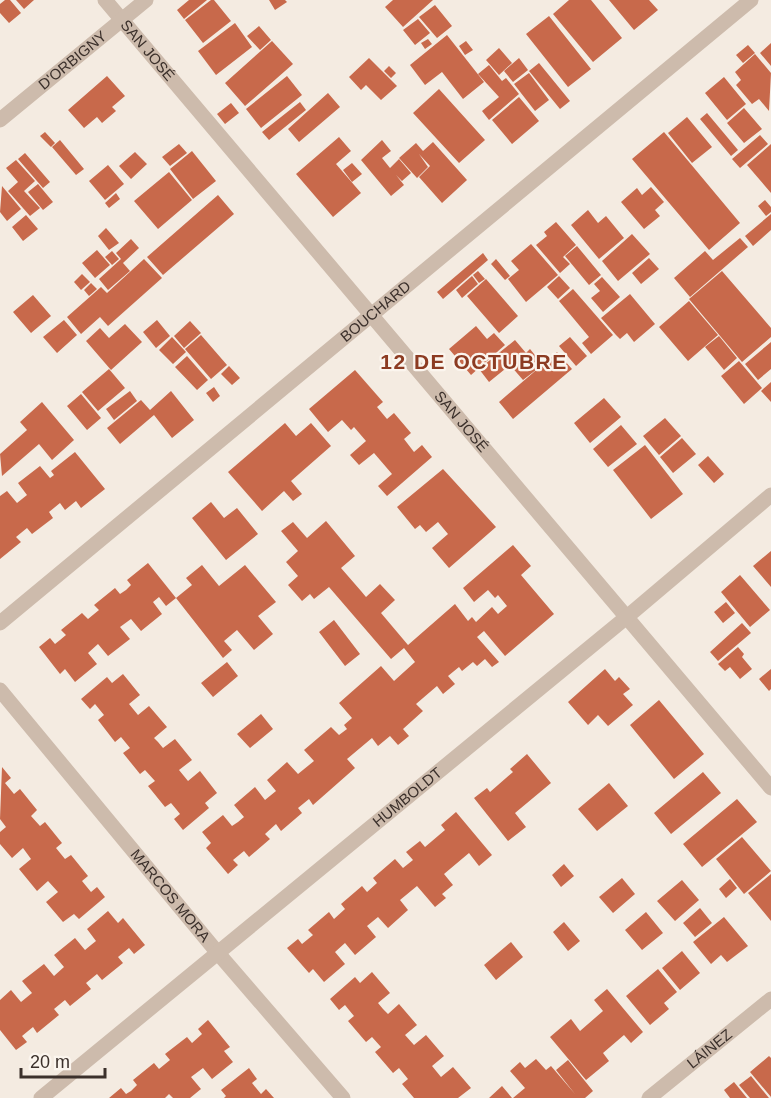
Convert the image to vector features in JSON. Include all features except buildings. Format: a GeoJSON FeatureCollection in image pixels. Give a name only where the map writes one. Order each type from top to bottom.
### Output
{"type":"FeatureCollection","features":[{"type":"Feature","properties":{"kind":"street","name":"SAN JOSÉ"},"geometry":{"type":"LineString","coordinates":[[105,0],[371,317],[628,616],[771,788]]}},
{"type":"Feature","properties":{"kind":"street","name":"D'ORBIGNY"},"geometry":{"type":"LineString","coordinates":[[0,120],[146,0]]}},
{"type":"Feature","properties":{"kind":"street","name":"BOUCHARD"},"geometry":{"type":"LineString","coordinates":[[0,623],[751,0]]}},
{"type":"Feature","properties":{"kind":"street","name":"HUMBOLDT"},"geometry":{"type":"LineString","coordinates":[[41,1098],[628,616],[771,495]]}},
{"type":"Feature","properties":{"kind":"street","name":"MARCOS MORA"},"geometry":{"type":"LineString","coordinates":[[0,690],[217,952],[343,1098]]}},
{"type":"Feature","properties":{"kind":"street","name":"LÁINEZ"},"geometry":{"type":"LineString","coordinates":[[649,1098],[771,999]]}},
{"type":"Feature","properties":{"kind":"district","name":"12 DE OCTUBRE"},"geometry":{"type":"Point","coordinates":[474,362]}}]}
